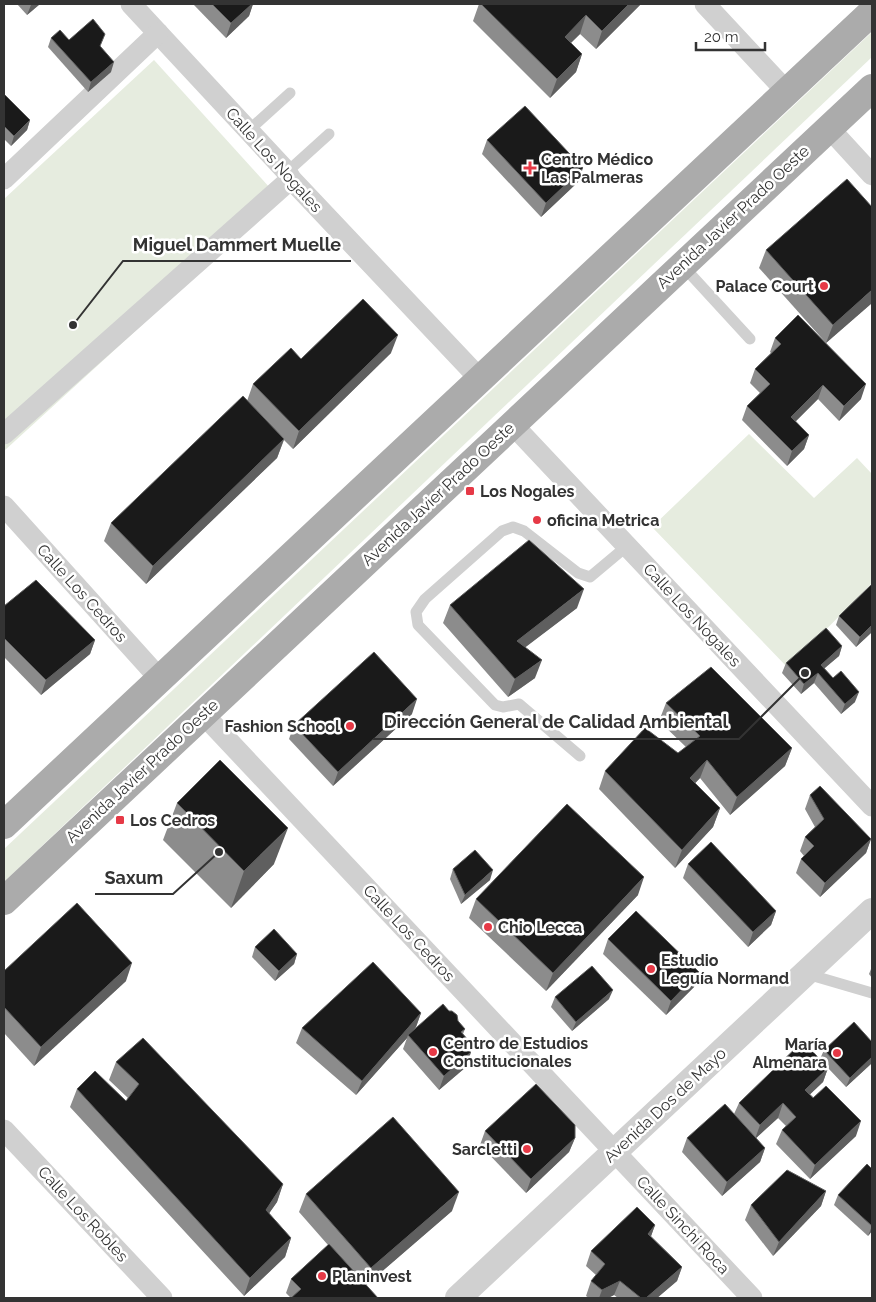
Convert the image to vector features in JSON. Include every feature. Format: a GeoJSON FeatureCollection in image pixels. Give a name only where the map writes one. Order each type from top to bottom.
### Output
{"type":"FeatureCollection","features":[{"type":"Feature","properties":{"kind":"main road"},"geometry":{"type":"LineString","coordinates":[[4,825],[872,12]]}},
{"type":"Feature","properties":{"kind":"main road","name":"Avenida Javier Prado Oeste"},"geometry":{"type":"LineString","coordinates":[[4,901],[872,88]]}},
{"type":"Feature","properties":{"kind":"street","name":"Calle Los Nogales"},"geometry":{"type":"LineString","coordinates":[[131,4],[289,176],[480,379]]}},
{"type":"Feature","properties":{"kind":"street"},"geometry":{"type":"LineString","coordinates":[[705,4],[787,92]]}},
{"type":"Feature","properties":{"kind":"street"},"geometry":{"type":"LineString","coordinates":[[4,179],[158,33]]}},
{"type":"Feature","properties":{"kind":"street"},"geometry":{"type":"LineString","coordinates":[[829,128],[872,175]]}},
{"type":"Feature","properties":{"kind":"street"},"geometry":{"type":"LineString","coordinates":[[4,434],[289,176]]}},
{"type":"Feature","properties":{"kind":"street","name":"Calle Los Nogales"},"geometry":{"type":"LineString","coordinates":[[512,424],[872,806]]}},
{"type":"Feature","properties":{"kind":"street","name":"Calle Los Cedros"},"geometry":{"type":"LineString","coordinates":[[4,506],[160,679]]}},
{"type":"Feature","properties":{"kind":"street","name":"Calle Los Cedros"},"geometry":{"type":"LineString","coordinates":[[203,714],[615,1152]]}},
{"type":"Feature","properties":{"kind":"street","name":"Avenida Dos de Mayo"},"geometry":{"type":"LineString","coordinates":[[458,1298],[872,911]]}},
{"type":"Feature","properties":{"kind":"street","name":"Calle Los Robles"},"geometry":{"type":"LineString","coordinates":[[4,1130],[162,1298]]}},
{"type":"Feature","properties":{"kind":"street","name":"Calle Sinchi Roca"},"geometry":{"type":"LineString","coordinates":[[615,1152],[752,1298]]}},
{"type":"Feature","properties":{"kind":"lane"},"geometry":{"type":"LineString","coordinates":[[248,131],[290,94]]}},
{"type":"Feature","properties":{"kind":"lane"},"geometry":{"type":"LineString","coordinates":[[289,176],[329,134]]}},
{"type":"Feature","properties":{"kind":"lane"},"geometry":{"type":"LineString","coordinates":[[682,265],[750,339]]}},
{"type":"Feature","properties":{"kind":"lane"},"geometry":{"type":"LineString","coordinates":[[580,756],[519,704],[502,707],[495,704],[418,625],[416,612],[425,599],[502,530],[513,527],[524,530],[578,574],[590,577],[627,546]]}},
{"type":"Feature","properties":{"kind":"lane"},"geometry":{"type":"LineString","coordinates":[[805,974],[872,993]]}},
{"type":"Feature","properties":{"kind":"shaded area"},"geometry":{"type":"Polygon","coordinates":[[[872,32],[872,57],[4,882],[4,849],[872,32]]]}},
{"type":"Feature","properties":{"kind":"shaded area"},"geometry":{"type":"Polygon","coordinates":[[[154,60],[280,199],[4,451],[4,199],[154,60]]]}},
{"type":"Feature","properties":{"kind":"shaded area"},"geometry":{"type":"Polygon","coordinates":[[[749,434],[814,498],[857,458],[872,474],[872,583],[788,668],[652,527],[749,434]]]}},
{"type":"Feature","properties":{"kind":"building"},"geometry":{"type":"Polygon","coordinates":[[[212,4],[252,4],[231,23],[212,4]]]}},
{"type":"Feature","properties":{"kind":"building"},"geometry":{"type":"Polygon","coordinates":[[[481,4],[629,4],[602,31],[586,15],[565,37],[582,54],[557,79],[481,4]]]}},
{"type":"Feature","properties":{"kind":"building"},"geometry":{"type":"Polygon","coordinates":[[[93,19],[105,34],[100,46],[114,62],[91,82],[51,38],[60,30],[69,40],[93,19]]]}},
{"type":"Feature","properties":{"kind":"building"},"geometry":{"type":"Polygon","coordinates":[[[4,94],[30,120],[14,136],[4,126],[4,94]]]}},
{"type":"Feature","properties":{"kind":"building","name":"Centro Médico Las Palmeras"},"geometry":{"type":"Polygon","coordinates":[[[525,106],[583,168],[546,203],[487,140],[525,106]]]}},
{"type":"Feature","properties":{"kind":"building","name":"Palace Court"},"geometry":{"type":"Polygon","coordinates":[[[847,179],[872,207],[872,290],[833,325],[766,250],[847,179]]]}},
{"type":"Feature","properties":{"kind":"building"},"geometry":{"type":"Polygon","coordinates":[[[363,299],[398,335],[299,431],[253,384],[291,348],[301,359],[363,299]]]}},
{"type":"Feature","properties":{"kind":"building"},"geometry":{"type":"Polygon","coordinates":[[[798,315],[866,384],[844,406],[823,385],[791,417],[809,435],[792,451],[747,406],[770,384],[755,369],[781,344],[775,338],[798,315]]]}},
{"type":"Feature","properties":{"kind":"building"},"geometry":{"type":"Polygon","coordinates":[[[243,396],[284,439],[153,566],[111,523],[243,396]]]}},
{"type":"Feature","properties":{"kind":"building"},"geometry":{"type":"Polygon","coordinates":[[[529,540],[584,589],[517,641],[542,660],[515,679],[450,605],[529,540]]]}},
{"type":"Feature","properties":{"kind":"building"},"geometry":{"type":"Polygon","coordinates":[[[36,580],[95,640],[46,680],[4,638],[4,606],[36,580]]]}},
{"type":"Feature","properties":{"kind":"building"},"geometry":{"type":"Polygon","coordinates":[[[872,584],[872,625],[860,637],[839,616],[872,584]]]}},
{"type":"Feature","properties":{"kind":"building"},"geometry":{"type":"Polygon","coordinates":[[[826,628],[842,646],[821,665],[833,678],[841,671],[859,692],[845,704],[818,673],[804,684],[786,663],[826,628]]]}},
{"type":"Feature","properties":{"kind":"building","name":"Fashion School"},"geometry":{"type":"Polygon","coordinates":[[[374,652],[417,699],[338,772],[294,725],[374,652]]]}},
{"type":"Feature","properties":{"kind":"building"},"geometry":{"type":"Polygon","coordinates":[[[711,667],[792,748],[737,797],[707,760],[690,778],[720,808],[682,850],[605,771],[645,728],[678,753],[700,736],[666,703],[711,667]]]}},
{"type":"Feature","properties":{"kind":"building"},"geometry":{"type":"Polygon","coordinates":[[[220,760],[288,828],[244,871],[177,803],[220,760]]]}},
{"type":"Feature","properties":{"kind":"building"},"geometry":{"type":"Polygon","coordinates":[[[820,786],[871,839],[825,883],[801,859],[814,846],[805,837],[824,819],[810,795],[820,786]]]}},
{"type":"Feature","properties":{"kind":"building"},"geometry":{"type":"Polygon","coordinates":[[[567,804],[644,877],[553,973],[476,899],[567,804]]]}},
{"type":"Feature","properties":{"kind":"building"},"geometry":{"type":"Polygon","coordinates":[[[711,842],[776,911],[753,932],[688,864],[711,842]]]}},
{"type":"Feature","properties":{"kind":"building"},"geometry":{"type":"Polygon","coordinates":[[[475,850],[493,870],[465,895],[453,869],[475,850]]]}},
{"type":"Feature","properties":{"kind":"building"},"geometry":{"type":"Polygon","coordinates":[[[77,903],[132,963],[41,1047],[4,1007],[4,971],[77,903]]]}},
{"type":"Feature","properties":{"kind":"building"},"geometry":{"type":"Polygon","coordinates":[[[636,911],[699,972],[671,1001],[608,939],[636,911]]]}},
{"type":"Feature","properties":{"kind":"building"},"geometry":{"type":"Polygon","coordinates":[[[274,929],[297,954],[279,971],[255,947],[274,929]]]}},
{"type":"Feature","properties":{"kind":"building"},"geometry":{"type":"Polygon","coordinates":[[[373,962],[421,1013],[362,1081],[302,1028],[373,962]]]}},
{"type":"Feature","properties":{"kind":"building"},"geometry":{"type":"Polygon","coordinates":[[[592,966],[613,990],[576,1022],[555,997],[592,966]]]}},
{"type":"Feature","properties":{"kind":"building","name":"Centro de Estudios Constitucionales"},"geometry":{"type":"Polygon","coordinates":[[[443,1004],[449,1011],[457,1015],[458,1021],[465,1029],[461,1032],[469,1041],[464,1045],[471,1052],[444,1076],[408,1035],[443,1004]]]}},
{"type":"Feature","properties":{"kind":"building"},"geometry":{"type":"Polygon","coordinates":[[[854,1022],[872,1042],[872,1057],[850,1078],[824,1050],[854,1022]]]}},
{"type":"Feature","properties":{"kind":"building"},"geometry":{"type":"Polygon","coordinates":[[[143,1038],[283,1184],[266,1210],[291,1238],[250,1278],[77,1089],[95,1071],[126,1101],[139,1084],[116,1062],[143,1038]]]}},
{"type":"Feature","properties":{"kind":"building"},"geometry":{"type":"Polygon","coordinates":[[[803,1041],[828,1068],[805,1090],[813,1098],[826,1086],[861,1121],[815,1165],[782,1130],[796,1117],[783,1103],[760,1125],[739,1103],[803,1041]]]}},
{"type":"Feature","properties":{"kind":"building","name":"Sarcletti"},"geometry":{"type":"Polygon","coordinates":[[[536,1084],[575,1125],[575,1138],[531,1179],[485,1131],[536,1084]]]}},
{"type":"Feature","properties":{"kind":"building"},"geometry":{"type":"Polygon","coordinates":[[[725,1104],[765,1148],[727,1182],[687,1138],[725,1104]]]}},
{"type":"Feature","properties":{"kind":"building"},"geometry":{"type":"Polygon","coordinates":[[[393,1117],[459,1192],[371,1268],[306,1194],[393,1117]]]}},
{"type":"Feature","properties":{"kind":"building"},"geometry":{"type":"Polygon","coordinates":[[[867,1164],[872,1169],[872,1226],[838,1195],[867,1164]]]}},
{"type":"Feature","properties":{"kind":"building"},"geometry":{"type":"Polygon","coordinates":[[[787,1170],[826,1191],[779,1242],[751,1205],[787,1170]]]}},
{"type":"Feature","properties":{"kind":"building"},"geometry":{"type":"Polygon","coordinates":[[[637,1207],[655,1225],[648,1234],[682,1267],[646,1298],[641,1298],[620,1281],[602,1290],[591,1281],[605,1264],[591,1251],[637,1207]]]}},
{"type":"Feature","properties":{"kind":"building"},"geometry":{"type":"Polygon","coordinates":[[[329,1244],[378,1298],[291,1298],[301,1289],[291,1279],[329,1244]]]}},
{"type":"Feature","properties":{"kind":"place","name":"Centro Médico Las Palmeras"},"geometry":{"type":"Point","coordinates":[530,168]}},
{"type":"Feature","properties":{"kind":"place","name":"Palace Court"},"geometry":{"type":"Point","coordinates":[824,286]}},
{"type":"Feature","properties":{"kind":"place","name":"Miguel Dammert Muelle"},"geometry":{"type":"Point","coordinates":[73,325]}},
{"type":"Feature","properties":{"kind":"place","name":"Los Nogales"},"geometry":{"type":"Point","coordinates":[470,491]}},
{"type":"Feature","properties":{"kind":"place","name":"oficina Metrica"},"geometry":{"type":"Point","coordinates":[537,520]}},
{"type":"Feature","properties":{"kind":"place","name":"Dirección General de Calidad Ambiental"},"geometry":{"type":"Point","coordinates":[805,673]}},
{"type":"Feature","properties":{"kind":"place","name":"Fashion School"},"geometry":{"type":"Point","coordinates":[350,726]}},
{"type":"Feature","properties":{"kind":"place","name":"Los Cedros"},"geometry":{"type":"Point","coordinates":[120,820]}},
{"type":"Feature","properties":{"kind":"place","name":"Saxum"},"geometry":{"type":"Point","coordinates":[219,852]}},
{"type":"Feature","properties":{"kind":"place","name":"Chio Lecca"},"geometry":{"type":"Point","coordinates":[488,927]}},
{"type":"Feature","properties":{"kind":"place","name":"Estudio Leguía Normand"},"geometry":{"type":"Point","coordinates":[651,969]}},
{"type":"Feature","properties":{"kind":"place","name":"Centro de Estudios Constitucionales"},"geometry":{"type":"Point","coordinates":[433,1052]}},
{"type":"Feature","properties":{"kind":"place","name":"María Almenara"},"geometry":{"type":"Point","coordinates":[837,1053]}},
{"type":"Feature","properties":{"kind":"place","name":"Sarcletti"},"geometry":{"type":"Point","coordinates":[527,1149]}},
{"type":"Feature","properties":{"kind":"place","name":"Planinvest"},"geometry":{"type":"Point","coordinates":[322,1276]}}]}
